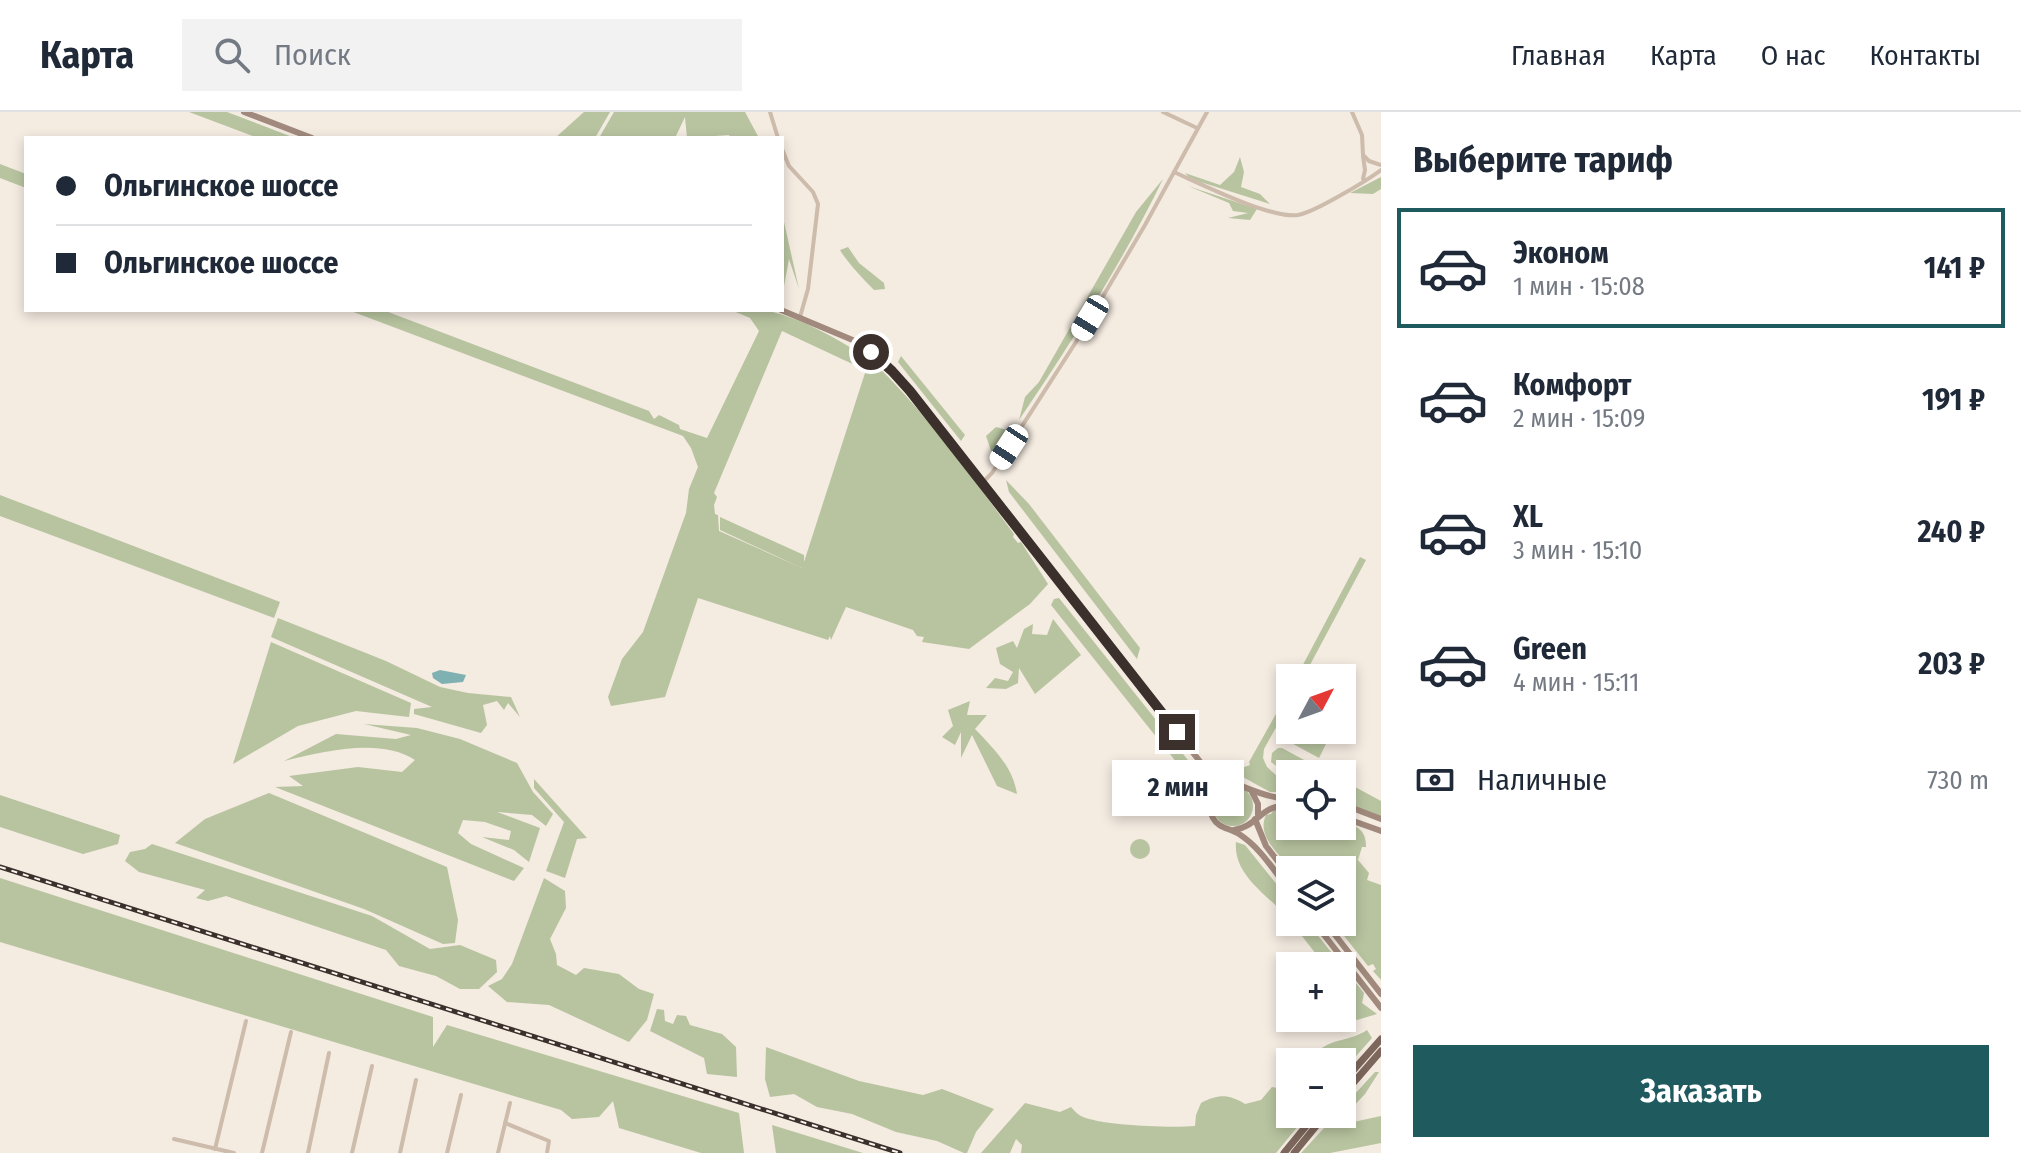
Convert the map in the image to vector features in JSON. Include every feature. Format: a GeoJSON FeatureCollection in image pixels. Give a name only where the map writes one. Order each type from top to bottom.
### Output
{"type":"FeatureCollection","features":[{"type":"Feature","properties":{"kind":"main road"},"geometry":{"type":"LineString","coordinates":[[244,112],[307,136]]}},
{"type":"Feature","properties":{"kind":"main road"},"geometry":{"type":"LineString","coordinates":[[784,311],[855,341],[884,363],[910,391],[1202,764],[1218,776],[1276,799]]}},
{"type":"Feature","properties":{"kind":"main road"},"geometry":{"type":"LineString","coordinates":[[1202,764],[1207,778],[1210,809],[1216,823],[1233,830],[1254,845],[1276,873]]}},
{"type":"Feature","properties":{"kind":"main road"},"geometry":{"type":"LineString","coordinates":[[1210,801],[1213,793],[1223,784],[1239,783]]}},
{"type":"Feature","properties":{"kind":"main road"},"geometry":{"type":"LineString","coordinates":[[1246,787],[1255,795],[1258,804],[1256,817],[1266,846],[1276,859]]}},
{"type":"Feature","properties":{"kind":"main road"},"geometry":{"type":"LineString","coordinates":[[1233,830],[1248,826],[1256,817],[1276,807]]}},
{"type":"Feature","properties":{"kind":"main road"},"geometry":{"type":"LineString","coordinates":[[1356,809],[1381,819]]}},
{"type":"Feature","properties":{"kind":"main road"},"geometry":{"type":"LineString","coordinates":[[1356,822],[1381,831]]}},
{"type":"Feature","properties":{"kind":"main road"},"geometry":{"type":"LineString","coordinates":[[1325,936],[1381,1008]]}},
{"type":"Feature","properties":{"kind":"main road"},"geometry":{"type":"LineString","coordinates":[[1336,936],[1381,994]]}},
{"type":"Feature","properties":{"kind":"main road"},"geometry":{"type":"LineString","coordinates":[[1356,1067],[1381,1039]]}},
{"type":"Feature","properties":{"kind":"main road"},"geometry":{"type":"LineString","coordinates":[[1356,1080],[1381,1051]]}},
{"type":"Feature","properties":{"kind":"main road"},"geometry":{"type":"LineString","coordinates":[[1284,1153],[1305,1128]]}},
{"type":"Feature","properties":{"kind":"main road"},"geometry":{"type":"LineString","coordinates":[[1294,1153],[1315,1128]]}},
{"type":"Feature","properties":{"kind":"street"},"geometry":{"type":"LineString","coordinates":[[770,112],[778,136]]}},
{"type":"Feature","properties":{"kind":"street"},"geometry":{"type":"LineString","coordinates":[[1163,112],[1197,128]]}},
{"type":"Feature","properties":{"kind":"street"},"geometry":{"type":"LineString","coordinates":[[982,483],[992,473],[1076,342],[1207,112]]}},
{"type":"Feature","properties":{"kind":"street"},"geometry":{"type":"LineString","coordinates":[[1352,112],[1362,135],[1365,170],[1362,181]]}},
{"type":"Feature","properties":{"kind":"street"},"geometry":{"type":"LineString","coordinates":[[784,153],[793,173],[813,192],[818,204],[808,289],[800,317]]}},
{"type":"Feature","properties":{"kind":"street"},"geometry":{"type":"LineString","coordinates":[[1174,172],[1223,194],[1290,215],[1310,211],[1381,168],[1363,155]]}},
{"type":"Feature","properties":{"kind":"street"},"geometry":{"type":"LineString","coordinates":[[215,1149],[246,1021]]}},
{"type":"Feature","properties":{"kind":"street"},"geometry":{"type":"LineString","coordinates":[[262,1153],[291,1032]]}},
{"type":"Feature","properties":{"kind":"street"},"geometry":{"type":"LineString","coordinates":[[308,1153],[329,1053]]}},
{"type":"Feature","properties":{"kind":"street"},"geometry":{"type":"LineString","coordinates":[[352,1153],[372,1066]]}},
{"type":"Feature","properties":{"kind":"street"},"geometry":{"type":"LineString","coordinates":[[400,1153],[416,1080]]}},
{"type":"Feature","properties":{"kind":"street"},"geometry":{"type":"LineString","coordinates":[[447,1153],[461,1095]]}},
{"type":"Feature","properties":{"kind":"street"},"geometry":{"type":"LineString","coordinates":[[498,1153],[510,1103]]}},
{"type":"Feature","properties":{"kind":"street"},"geometry":{"type":"LineString","coordinates":[[505,1123],[549,1141],[547,1153]]}},
{"type":"Feature","properties":{"kind":"street"},"geometry":{"type":"LineString","coordinates":[[174,1139],[234,1153]]}},
{"type":"Feature","properties":{"kind":"green space"},"geometry":{"type":"Polygon","coordinates":[[[189,112],[227,112],[290,136],[253,136],[189,112]]]}},
{"type":"Feature","properties":{"kind":"green space"},"geometry":{"type":"Polygon","coordinates":[[[584,112],[610,112],[596,136],[557,136],[584,112]]]}},
{"type":"Feature","properties":{"kind":"green space"},"geometry":{"type":"Polygon","coordinates":[[[614,112],[745,112],[758,136],[687,136],[685,117],[676,136],[600,136],[614,112]]]}},
{"type":"Feature","properties":{"kind":"green space"},"geometry":{"type":"Polygon","coordinates":[[[1240,157],[1244,172],[1241,187],[1260,194],[1270,204],[1191,179],[1185,173],[1220,185],[1234,172],[1240,157]]]}},
{"type":"Feature","properties":{"kind":"green space"},"geometry":{"type":"Polygon","coordinates":[[[0,164],[24,173],[24,187],[0,178],[0,164]]]}},
{"type":"Feature","properties":{"kind":"green space"},"geometry":{"type":"Polygon","coordinates":[[[1381,177],[1381,189],[1373,194],[1350,193],[1381,177]]]}},
{"type":"Feature","properties":{"kind":"green space"},"geometry":{"type":"Polygon","coordinates":[[[1163,179],[1095,302],[1019,420],[1025,397],[1039,382],[1136,212],[1163,179]]]}},
{"type":"Feature","properties":{"kind":"green space"},"geometry":{"type":"Polygon","coordinates":[[[1188,186],[1257,209],[1250,220],[1228,218],[1248,213],[1233,211],[1229,203],[1188,186]]]}},
{"type":"Feature","properties":{"kind":"green space"},"geometry":{"type":"Polygon","coordinates":[[[784,222],[799,289],[789,259],[784,286],[784,222]]]}},
{"type":"Feature","properties":{"kind":"green space"},"geometry":{"type":"Polygon","coordinates":[[[848,247],[859,263],[884,283],[885,289],[874,290],[856,271],[840,250],[848,247]]]}},
{"type":"Feature","properties":{"kind":"green space"},"geometry":{"type":"Polygon","coordinates":[[[353,312],[388,312],[649,411],[654,419],[659,415],[679,425],[680,429],[707,438],[759,331],[750,318],[736,312],[782,314],[855,350],[866,357],[864,362],[871,360],[891,380],[963,466],[1014,534],[1013,537],[1018,543],[1021,542],[1048,584],[1030,604],[969,649],[922,642],[924,637],[917,636],[913,630],[846,607],[831,640],[830,636],[828,640],[698,598],[665,697],[611,706],[608,697],[622,659],[643,632],[686,513],[689,489],[698,467],[683,436],[353,312]],[[782,331],[714,493],[717,497],[714,505],[719,531],[802,568],[720,530],[720,517],[804,555],[804,562],[865,373],[782,331]]]}},
{"type":"Feature","properties":{"kind":"green space"},"geometry":{"type":"Polygon","coordinates":[[[901,356],[965,435],[961,441],[898,362],[901,356]]]}},
{"type":"Feature","properties":{"kind":"green space"},"geometry":{"type":"Polygon","coordinates":[[[996,427],[1011,431],[994,459],[986,436],[996,427]]]}},
{"type":"Feature","properties":{"kind":"green space"},"geometry":{"type":"Polygon","coordinates":[[[1006,480],[1029,504],[1140,648],[1137,659],[1009,492],[1006,480]]]}},
{"type":"Feature","properties":{"kind":"green space"},"geometry":{"type":"Polygon","coordinates":[[[0,495],[280,602],[274,618],[0,516],[0,495]]]}},
{"type":"Feature","properties":{"kind":"green space"},"geometry":{"type":"Polygon","coordinates":[[[1360,557],[1366,560],[1310,664],[1303,664],[1360,557]]]}},
{"type":"Feature","properties":{"kind":"green space"},"geometry":{"type":"Polygon","coordinates":[[[1059,598],[1203,779],[1197,788],[1051,605],[1054,599],[1059,598]]]}},
{"type":"Feature","properties":{"kind":"green space"},"geometry":{"type":"Polygon","coordinates":[[[278,618],[386,661],[440,687],[511,697],[520,717],[508,703],[504,710],[497,701],[483,705],[487,725],[481,733],[414,714],[414,709],[432,707],[271,637],[278,618]]]}},
{"type":"Feature","properties":{"kind":"green space"},"geometry":{"type":"Polygon","coordinates":[[[1053,619],[1081,655],[1035,694],[1019,668],[1018,683],[1006,689],[986,688],[995,678],[1008,681],[1013,672],[1000,664],[996,648],[1013,641],[1017,648],[1024,629],[1033,624],[1032,634],[1047,635],[1053,619]]]}},
{"type":"Feature","properties":{"kind":"green space"},"geometry":{"type":"Polygon","coordinates":[[[271,642],[411,703],[409,717],[356,711],[298,726],[233,764],[271,642]]]}},
{"type":"Feature","properties":{"kind":"green space"},"geometry":{"type":"Polygon","coordinates":[[[970,701],[967,715],[987,715],[975,729],[1007,767],[1017,794],[997,786],[972,735],[961,758],[961,732],[955,745],[942,737],[953,726],[948,710],[970,701]]]}},
{"type":"Feature","properties":{"kind":"green space"},"geometry":{"type":"Polygon","coordinates":[[[1276,714],[1276,727],[1264,749],[1263,758],[1276,775],[1276,792],[1270,792],[1232,771],[1250,765],[1276,714]]]}},
{"type":"Feature","properties":{"kind":"green space"},"geometry":{"type":"Polygon","coordinates":[[[364,724],[417,728],[460,739],[517,763],[533,792],[553,814],[546,826],[532,815],[497,812],[540,828],[529,862],[514,850],[482,837],[509,840],[511,831],[485,822],[463,820],[458,833],[471,844],[524,868],[514,881],[275,787],[303,786],[289,776],[358,767],[402,772],[415,760],[385,749],[351,748],[284,761],[336,734],[396,739],[411,735],[364,724]]]}},
{"type":"Feature","properties":{"kind":"green space"},"geometry":{"type":"Polygon","coordinates":[[[1293,744],[1326,744],[1319,758],[1293,744]]]}},
{"type":"Feature","properties":{"kind":"green space"},"geometry":{"type":"Polygon","coordinates":[[[1282,748],[1304,760],[1276,760],[1276,766],[1271,762],[1272,753],[1282,748]]]}},
{"type":"Feature","properties":{"kind":"green space"},"geometry":{"type":"Polygon","coordinates":[[[534,779],[587,838],[577,839],[565,878],[546,871],[564,822],[534,788],[534,779]]]}},
{"type":"Feature","properties":{"kind":"green space"},"geometry":{"type":"Polygon","coordinates":[[[1233,786],[1247,792],[1253,806],[1247,820],[1233,826],[1219,820],[1213,806],[1219,792],[1233,786]]]}},
{"type":"Feature","properties":{"kind":"green space"},"geometry":{"type":"Polygon","coordinates":[[[1356,788],[1381,801],[1381,817],[1356,807],[1356,788]]]}},
{"type":"Feature","properties":{"kind":"green space"},"geometry":{"type":"Polygon","coordinates":[[[269,793],[447,867],[458,920],[455,943],[443,944],[364,909],[175,843],[205,819],[269,793]]]}},
{"type":"Feature","properties":{"kind":"green space"},"geometry":{"type":"Polygon","coordinates":[[[0,795],[120,835],[118,844],[83,854],[0,827],[0,795]]]}},
{"type":"Feature","properties":{"kind":"green space"},"geometry":{"type":"Polygon","coordinates":[[[1276,808],[1276,840],[1356,840],[1356,827],[1363,833],[1366,847],[1362,847],[1358,860],[1369,873],[1367,880],[1381,885],[1381,980],[1373,971],[1376,969],[1373,964],[1368,966],[1344,936],[1356,936],[1356,856],[1280,856],[1264,830],[1266,815],[1276,808]]]}},
{"type":"Feature","properties":{"kind":"green space"},"geometry":{"type":"Polygon","coordinates":[[[1140,839],[1147,842],[1150,849],[1147,856],[1140,859],[1133,856],[1130,849],[1133,842],[1140,839]]]}},
{"type":"Feature","properties":{"kind":"green space"},"geometry":{"type":"Polygon","coordinates":[[[1236,842],[1245,845],[1276,884],[1276,906],[1247,876],[1237,854],[1236,842]]]}},
{"type":"Feature","properties":{"kind":"green space"},"geometry":{"type":"Polygon","coordinates":[[[152,844],[372,916],[430,949],[460,945],[496,960],[497,972],[479,989],[460,989],[436,976],[399,966],[386,950],[226,896],[208,901],[196,898],[205,890],[139,872],[125,861],[130,852],[152,844]]]}},
{"type":"Feature","properties":{"kind":"green space"},"geometry":{"type":"Polygon","coordinates":[[[0,878],[433,1017],[433,1047],[447,1025],[739,1113],[744,1153],[701,1153],[619,1128],[613,1101],[599,1117],[572,1119],[561,1110],[0,942],[0,878]]]}},
{"type":"Feature","properties":{"kind":"green space"},"geometry":{"type":"Polygon","coordinates":[[[544,878],[565,891],[566,908],[550,939],[557,965],[576,975],[584,968],[619,974],[639,989],[654,994],[647,1020],[629,1042],[549,1005],[507,1002],[488,986],[502,979],[512,964],[544,878]]]}},
{"type":"Feature","properties":{"kind":"green space"},"geometry":{"type":"Polygon","coordinates":[[[1302,936],[1318,936],[1331,952],[1314,952],[1302,936]]]}},
{"type":"Feature","properties":{"kind":"green space"},"geometry":{"type":"Polygon","coordinates":[[[1356,983],[1364,993],[1362,1003],[1377,1014],[1357,1020],[1356,983]]]}},
{"type":"Feature","properties":{"kind":"green space"},"geometry":{"type":"Polygon","coordinates":[[[657,1009],[664,1010],[665,1021],[673,1024],[677,1015],[686,1016],[690,1025],[722,1034],[736,1047],[737,1077],[707,1074],[704,1058],[650,1031],[657,1009]]]}},
{"type":"Feature","properties":{"kind":"green space"},"geometry":{"type":"Polygon","coordinates":[[[1367,1030],[1372,1038],[1356,1056],[1356,1048],[1322,1048],[1329,1044],[1367,1030]]]}},
{"type":"Feature","properties":{"kind":"green space"},"geometry":{"type":"Polygon","coordinates":[[[766,1047],[859,1081],[923,1095],[942,1089],[994,1109],[976,1132],[967,1153],[964,1153],[937,1141],[896,1132],[852,1114],[817,1107],[794,1094],[770,1097],[765,1079],[766,1047]]]}},
{"type":"Feature","properties":{"kind":"green space"},"geometry":{"type":"Polygon","coordinates":[[[1375,1072],[1379,1072],[1356,1104],[1356,1093],[1375,1072]]]}},
{"type":"Feature","properties":{"kind":"green space"},"geometry":{"type":"Polygon","coordinates":[[[1272,1087],[1276,1088],[1276,1128],[1297,1128],[1276,1153],[1021,1153],[1022,1145],[1016,1139],[1010,1153],[981,1153],[1025,1103],[1060,1112],[1071,1107],[1081,1116],[1104,1122],[1195,1126],[1201,1103],[1213,1098],[1223,1096],[1245,1104],[1261,1100],[1272,1087]]]}},
{"type":"Feature","properties":{"kind":"green space"},"geometry":{"type":"Polygon","coordinates":[[[1381,1116],[1381,1143],[1330,1153],[1301,1153],[1324,1128],[1356,1128],[1356,1121],[1381,1116]]]}},
{"type":"Feature","properties":{"kind":"green space"},"geometry":{"type":"Polygon","coordinates":[[[772,1125],[863,1153],[776,1153],[772,1125]]]}},
{"type":"Feature","properties":{"kind":"water"},"geometry":{"type":"Polygon","coordinates":[[[440,670],[466,675],[463,682],[442,684],[433,678],[432,673],[440,670]]]}},
{"type":"Feature","properties":{"kind":"railway"},"geometry":{"type":"LineString","coordinates":[[0,867],[900,1153]]}},
{"type":"Feature","properties":{"kind":"route"},"geometry":{"type":"LineString","coordinates":[[871,352],[910,391],[1177,732]]}}]}
